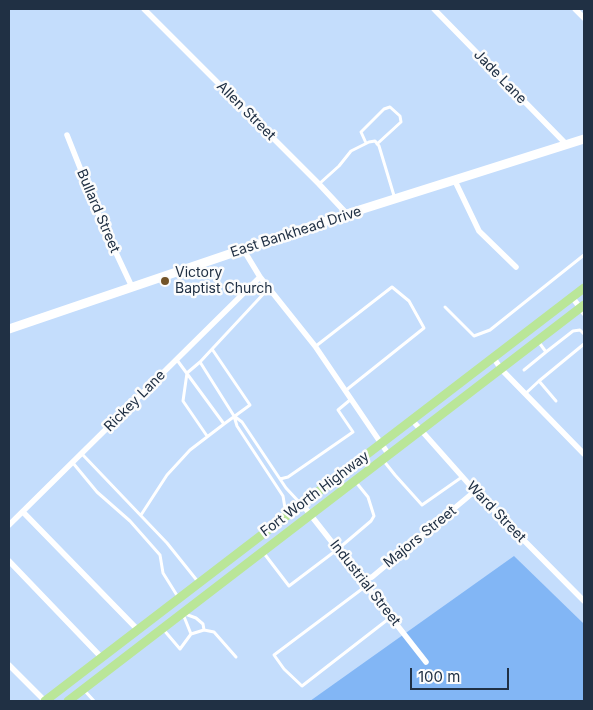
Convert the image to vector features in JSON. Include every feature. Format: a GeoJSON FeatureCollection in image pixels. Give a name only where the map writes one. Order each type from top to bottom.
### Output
{"type":"FeatureCollection","features":[{"type":"Feature","properties":{"kind":"main road","name":"Fort Worth Highway"},"geometry":{"type":"LineString","coordinates":[[45,701],[584,288]]}},
{"type":"Feature","properties":{"kind":"main road","name":"Fort Worth Highway"},"geometry":{"type":"LineString","coordinates":[[68,701],[501,369],[583,309]]}},
{"type":"Feature","properties":{"kind":"main road"},"geometry":{"type":"LineString","coordinates":[[176,600],[182,613]]}},
{"type":"Feature","properties":{"kind":"main road"},"geometry":{"type":"LineString","coordinates":[[75,678],[83,689]]}},
{"type":"Feature","properties":{"kind":"street","name":"Jade Lane"},"geometry":{"type":"LineString","coordinates":[[435,9],[567,145]]}},
{"type":"Feature","properties":{"kind":"street"},"geometry":{"type":"LineString","coordinates":[[575,9],[584,18]]}},
{"type":"Feature","properties":{"kind":"street","name":"Allen Street"},"geometry":{"type":"LineString","coordinates":[[146,10],[347,214]]}},
{"type":"Feature","properties":{"kind":"street","name":"Bullard Street"},"geometry":{"type":"LineString","coordinates":[[67,135],[102,223],[132,287]]}},
{"type":"Feature","properties":{"kind":"street","name":"East Bankhead Drive"},"geometry":{"type":"LineString","coordinates":[[9,329],[347,214],[584,139]]}},
{"type":"Feature","properties":{"kind":"street"},"geometry":{"type":"LineString","coordinates":[[454,181],[479,232],[516,267]]}},
{"type":"Feature","properties":{"kind":"street"},"geometry":{"type":"LineString","coordinates":[[243,249],[260,277],[315,346],[380,444],[386,457]]}},
{"type":"Feature","properties":{"kind":"street","name":"Rickey Lane"},"geometry":{"type":"LineString","coordinates":[[9,525],[260,277]]}},
{"type":"Feature","properties":{"kind":"street"},"geometry":{"type":"LineString","coordinates":[[572,297],[583,309]]}},
{"type":"Feature","properties":{"kind":"street"},"geometry":{"type":"LineString","coordinates":[[493,358],[501,369],[584,454]]}},
{"type":"Feature","properties":{"kind":"street","name":"Ward Street"},"geometry":{"type":"LineString","coordinates":[[412,420],[475,491],[584,602]]}},
{"type":"Feature","properties":{"kind":"street","name":"Majors Street"},"geometry":{"type":"LineString","coordinates":[[364,583],[475,491]]}},
{"type":"Feature","properties":{"kind":"street","name":"Industrial Street"},"geometry":{"type":"LineString","coordinates":[[302,504],[426,662]]}},
{"type":"Feature","properties":{"kind":"street"},"geometry":{"type":"LineString","coordinates":[[23,512],[138,630]]}},
{"type":"Feature","properties":{"kind":"street"},"geometry":{"type":"LineString","coordinates":[[9,561],[102,658]]}},
{"type":"Feature","properties":{"kind":"street"},"geometry":{"type":"LineString","coordinates":[[9,665],[45,701]]}},
{"type":"Feature","properties":{"kind":"lane"},"geometry":{"type":"LineString","coordinates":[[366,143],[361,132],[384,108],[390,107],[400,116],[401,122],[377,144]]}},
{"type":"Feature","properties":{"kind":"lane"},"geometry":{"type":"LineString","coordinates":[[319,184],[339,166],[351,151],[366,143],[375,141],[395,199]]}},
{"type":"Feature","properties":{"kind":"lane"},"geometry":{"type":"LineString","coordinates":[[445,307],[474,336],[490,330],[584,256]]}},
{"type":"Feature","properties":{"kind":"lane"},"geometry":{"type":"LineString","coordinates":[[315,346],[392,287],[409,301],[424,328],[345,390]]}},
{"type":"Feature","properties":{"kind":"lane"},"geometry":{"type":"LineString","coordinates":[[207,436],[183,401],[186,374],[200,362],[269,288]]}},
{"type":"Feature","properties":{"kind":"lane"},"geometry":{"type":"LineString","coordinates":[[524,370],[573,331],[580,330],[584,334]]}},
{"type":"Feature","properties":{"kind":"lane"},"geometry":{"type":"LineString","coordinates":[[538,341],[546,352]]}},
{"type":"Feature","properties":{"kind":"lane"},"geometry":{"type":"LineString","coordinates":[[525,394],[584,344]]}},
{"type":"Feature","properties":{"kind":"lane"},"geometry":{"type":"LineString","coordinates":[[141,515],[167,475],[190,450],[250,405],[212,349]]}},
{"type":"Feature","properties":{"kind":"lane"},"geometry":{"type":"LineString","coordinates":[[176,360],[224,424]]}},
{"type":"Feature","properties":{"kind":"lane"},"geometry":{"type":"LineString","coordinates":[[200,362],[234,416],[237,426],[283,496],[285,508],[283,519]]}},
{"type":"Feature","properties":{"kind":"lane"},"geometry":{"type":"LineString","coordinates":[[539,381],[556,401]]}},
{"type":"Feature","properties":{"kind":"lane"},"geometry":{"type":"LineString","coordinates":[[280,479],[288,477],[354,432],[338,410],[351,399]]}},
{"type":"Feature","properties":{"kind":"lane"},"geometry":{"type":"LineString","coordinates":[[234,416],[242,422],[286,488],[302,504]]}},
{"type":"Feature","properties":{"kind":"lane"},"geometry":{"type":"LineString","coordinates":[[82,454],[167,543],[199,583]]}},
{"type":"Feature","properties":{"kind":"lane"},"geometry":{"type":"LineString","coordinates":[[386,457],[395,476],[422,505],[462,477]]}},
{"type":"Feature","properties":{"kind":"lane"},"geometry":{"type":"LineString","coordinates":[[73,462],[97,492],[130,521],[160,555],[163,573],[176,600]]}},
{"type":"Feature","properties":{"kind":"lane"},"geometry":{"type":"LineString","coordinates":[[262,552],[289,586],[338,549],[371,521],[374,516],[368,497],[355,481]]}},
{"type":"Feature","properties":{"kind":"lane"},"geometry":{"type":"LineString","coordinates":[[364,583],[274,655],[284,668],[302,686],[392,617]]}},
{"type":"Feature","properties":{"kind":"lane"},"geometry":{"type":"LineString","coordinates":[[182,613],[196,618],[203,624],[204,630]]}},
{"type":"Feature","properties":{"kind":"lane"},"geometry":{"type":"LineString","coordinates":[[182,613],[191,634]]}},
{"type":"Feature","properties":{"kind":"lane"},"geometry":{"type":"LineString","coordinates":[[162,629],[180,649],[191,634],[204,630],[214,632],[236,657]]}},
{"type":"Feature","properties":{"kind":"lane"},"geometry":{"type":"LineString","coordinates":[[83,689],[94,701]]}},
{"type":"Feature","properties":{"kind":"shaded area"},"geometry":{"type":"Polygon","coordinates":[[[514,556],[584,624],[584,701],[310,701],[514,556]]]}},
{"type":"Feature","properties":{"kind":"place","name":"Victory Baptist Church"},"geometry":{"type":"Point","coordinates":[165,281]}}]}
